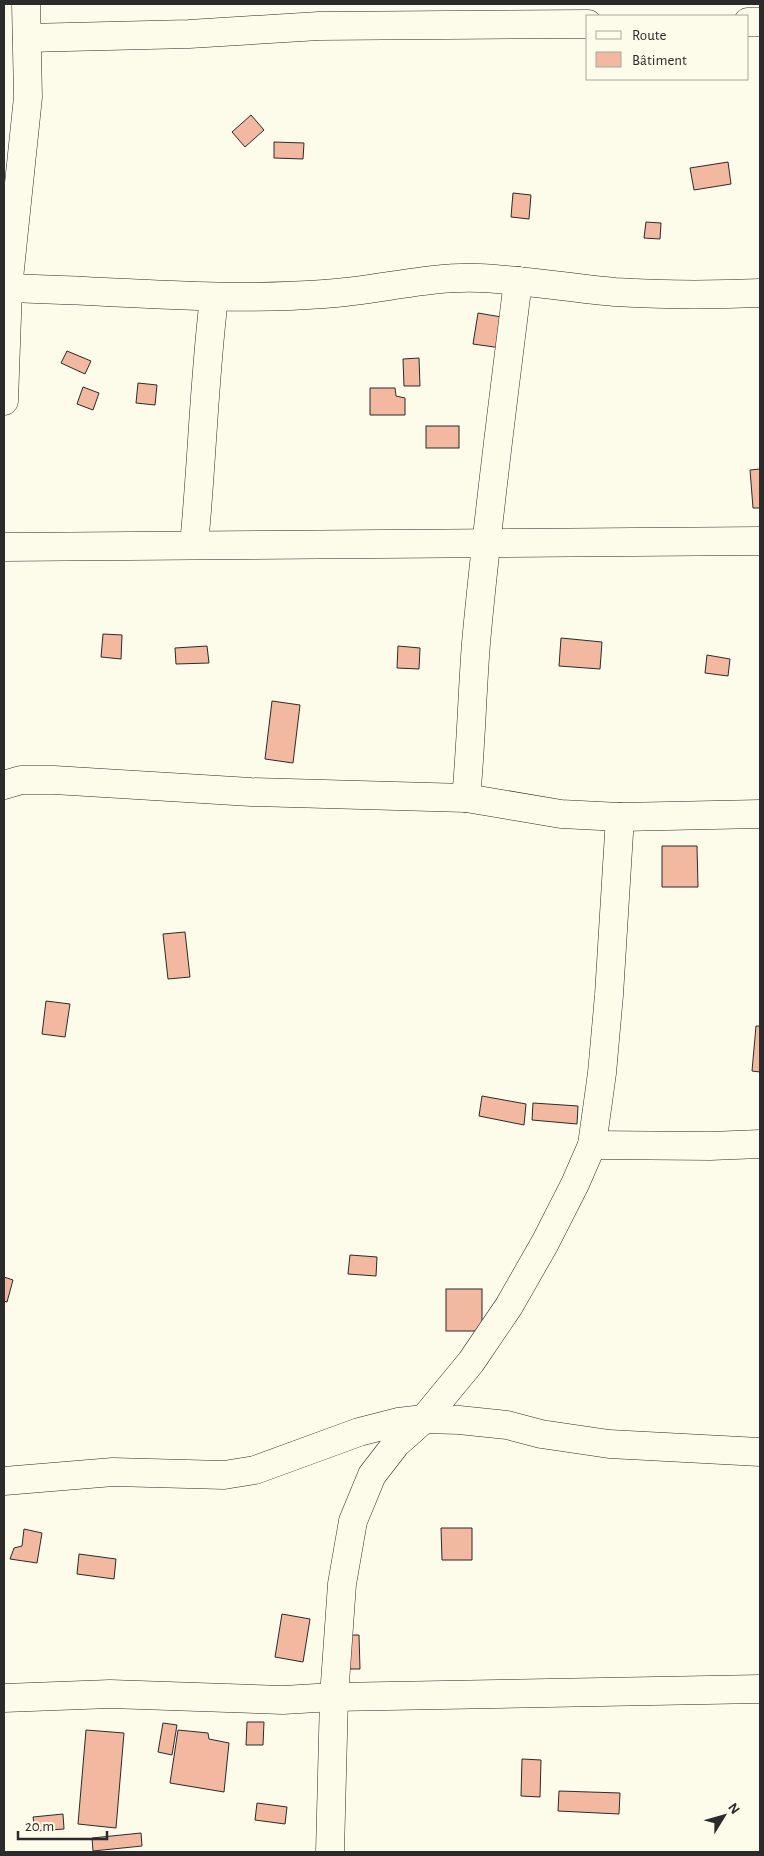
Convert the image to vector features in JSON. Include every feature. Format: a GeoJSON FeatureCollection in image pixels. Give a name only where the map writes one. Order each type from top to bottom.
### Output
{"type":"FeatureCollection","features":[{"type":"Feature","properties":{"kind":"street"},"geometry":{"type":"LineString","coordinates":[[4,401],[6,288],[28,96],[26,4]]}},
{"type":"Feature","properties":{"kind":"street"},"geometry":{"type":"LineString","coordinates":[[27,38],[189,34],[319,26],[586,24]]}},
{"type":"Feature","properties":{"kind":"street"},"geometry":{"type":"LineString","coordinates":[[6,288],[214,298],[324,294],[440,279],[479,278],[617,292],[760,293]]}},
{"type":"Feature","properties":{"kind":"street"},"geometry":{"type":"LineString","coordinates":[[466,798],[471,748],[476,645],[486,542],[518,281]]}},
{"type":"Feature","properties":{"kind":"street"},"geometry":{"type":"LineString","coordinates":[[194,545],[201,470],[208,345],[214,298]]}},
{"type":"Feature","properties":{"kind":"street"},"geometry":{"type":"LineString","coordinates":[[4,547],[760,541]]}},
{"type":"Feature","properties":{"kind":"street"},"geometry":{"type":"LineString","coordinates":[[4,785],[21,780],[54,780],[251,792],[466,798],[561,814],[620,817],[760,814]]}},
{"type":"Feature","properties":{"kind":"street"},"geometry":{"type":"LineString","coordinates":[[330,1852],[334,1697],[342,1584],[353,1521],[372,1475],[396,1444],[424,1419],[472,1362],[509,1306],[545,1243],[575,1184],[592,1145],[602,1073],[609,995],[620,817]]}},
{"type":"Feature","properties":{"kind":"street"},"geometry":{"type":"LineString","coordinates":[[592,1145],[710,1146],[760,1144]]}},
{"type":"Feature","properties":{"kind":"street"},"geometry":{"type":"LineString","coordinates":[[4,1481],[113,1472],[224,1475],[255,1470],[359,1432],[398,1422],[424,1419],[459,1420],[507,1425],[541,1434],[609,1444],[760,1452]]}},
{"type":"Feature","properties":{"kind":"street"},"geometry":{"type":"LineString","coordinates":[[4,1698],[110,1694],[283,1700],[334,1697],[760,1690]]}},
{"type":"Feature","properties":{"kind":"building"},"geometry":{"type":"Polygon","coordinates":[[[251,115],[264,130],[245,147],[232,132],[251,115]]]}},
{"type":"Feature","properties":{"kind":"building"},"geometry":{"type":"Polygon","coordinates":[[[274,142],[304,143],[303,159],[274,158],[274,142]]]}},
{"type":"Feature","properties":{"kind":"building"},"geometry":{"type":"Polygon","coordinates":[[[728,162],[731,184],[694,190],[690,168],[728,162]]]}},
{"type":"Feature","properties":{"kind":"building"},"geometry":{"type":"Polygon","coordinates":[[[513,193],[531,195],[529,219],[511,217],[513,193]]]}},
{"type":"Feature","properties":{"kind":"building"},"geometry":{"type":"Polygon","coordinates":[[[646,222],[661,223],[660,239],[644,238],[646,222]]]}},
{"type":"Feature","properties":{"kind":"building"},"geometry":{"type":"Polygon","coordinates":[[[478,313],[513,319],[508,349],[473,344],[478,313]]]}},
{"type":"Feature","properties":{"kind":"building"},"geometry":{"type":"Polygon","coordinates":[[[67,351],[91,361],[85,374],[61,363],[67,351]]]}},
{"type":"Feature","properties":{"kind":"building"},"geometry":{"type":"Polygon","coordinates":[[[419,358],[420,386],[404,386],[403,359],[419,358]]]}},
{"type":"Feature","properties":{"kind":"building"},"geometry":{"type":"Polygon","coordinates":[[[138,383],[157,385],[155,405],[136,403],[138,383]]]}},
{"type":"Feature","properties":{"kind":"building"},"geometry":{"type":"Polygon","coordinates":[[[83,387],[99,393],[93,410],[77,404],[83,387]]]}},
{"type":"Feature","properties":{"kind":"building"},"geometry":{"type":"Polygon","coordinates":[[[370,388],[395,388],[396,396],[405,398],[405,415],[370,415],[370,388]]]}},
{"type":"Feature","properties":{"kind":"building"},"geometry":{"type":"Polygon","coordinates":[[[426,426],[459,426],[459,448],[426,448],[426,426]]]}},
{"type":"Feature","properties":{"kind":"building"},"geometry":{"type":"Polygon","coordinates":[[[760,469],[760,508],[753,508],[750,470],[760,469]]]}},
{"type":"Feature","properties":{"kind":"building"},"geometry":{"type":"Polygon","coordinates":[[[103,634],[122,635],[121,659],[101,657],[103,634]]]}},
{"type":"Feature","properties":{"kind":"building"},"geometry":{"type":"Polygon","coordinates":[[[561,638],[602,642],[600,669],[559,666],[561,638]]]}},
{"type":"Feature","properties":{"kind":"building"},"geometry":{"type":"Polygon","coordinates":[[[207,646],[209,663],[176,664],[175,648],[207,646]]]}},
{"type":"Feature","properties":{"kind":"building"},"geometry":{"type":"Polygon","coordinates":[[[398,646],[420,648],[419,669],[397,668],[398,646]]]}},
{"type":"Feature","properties":{"kind":"building"},"geometry":{"type":"Polygon","coordinates":[[[707,655],[730,659],[728,676],[705,673],[707,655]]]}},
{"type":"Feature","properties":{"kind":"building"},"geometry":{"type":"Polygon","coordinates":[[[272,701],[300,705],[293,763],[265,759],[272,701]]]}},
{"type":"Feature","properties":{"kind":"building"},"geometry":{"type":"Polygon","coordinates":[[[662,846],[697,846],[698,887],[662,887],[662,846]]]}},
{"type":"Feature","properties":{"kind":"building"},"geometry":{"type":"Polygon","coordinates":[[[185,932],[190,977],[168,979],[163,934],[185,932]]]}},
{"type":"Feature","properties":{"kind":"building"},"geometry":{"type":"Polygon","coordinates":[[[46,1001],[70,1004],[65,1037],[42,1034],[46,1001]]]}},
{"type":"Feature","properties":{"kind":"building"},"geometry":{"type":"Polygon","coordinates":[[[756,1026],[760,1026],[760,1072],[752,1071],[756,1026]]]}},
{"type":"Feature","properties":{"kind":"building"},"geometry":{"type":"Polygon","coordinates":[[[482,1096],[526,1104],[524,1125],[479,1116],[482,1096]]]}},
{"type":"Feature","properties":{"kind":"building"},"geometry":{"type":"Polygon","coordinates":[[[533,1103],[578,1106],[577,1124],[532,1120],[533,1103]]]}},
{"type":"Feature","properties":{"kind":"building"},"geometry":{"type":"Polygon","coordinates":[[[350,1255],[377,1257],[376,1276],[348,1274],[350,1255]]]}},
{"type":"Feature","properties":{"kind":"building"},"geometry":{"type":"Polygon","coordinates":[[[4,1277],[13,1280],[7,1302],[4,1301],[4,1277]]]}},
{"type":"Feature","properties":{"kind":"building"},"geometry":{"type":"Polygon","coordinates":[[[446,1289],[482,1289],[482,1331],[446,1331],[446,1289]]]}},
{"type":"Feature","properties":{"kind":"building"},"geometry":{"type":"Polygon","coordinates":[[[441,1528],[472,1528],[472,1560],[442,1560],[441,1528]]]}},
{"type":"Feature","properties":{"kind":"building"},"geometry":{"type":"Polygon","coordinates":[[[24,1529],[42,1533],[37,1563],[10,1559],[14,1548],[22,1546],[24,1529]]]}},
{"type":"Feature","properties":{"kind":"building"},"geometry":{"type":"Polygon","coordinates":[[[79,1554],[116,1559],[114,1579],[77,1574],[79,1554]]]}},
{"type":"Feature","properties":{"kind":"building"},"geometry":{"type":"Polygon","coordinates":[[[282,1614],[310,1619],[303,1662],[275,1657],[282,1614]]]}},
{"type":"Feature","properties":{"kind":"building"},"geometry":{"type":"Polygon","coordinates":[[[341,1635],[359,1635],[360,1669],[341,1669],[341,1635]]]}},
{"type":"Feature","properties":{"kind":"building"},"geometry":{"type":"Polygon","coordinates":[[[247,1722],[264,1722],[263,1745],[246,1745],[247,1722]]]}},
{"type":"Feature","properties":{"kind":"building"},"geometry":{"type":"Polygon","coordinates":[[[163,1723],[177,1725],[172,1755],[158,1752],[163,1723]]]}},
{"type":"Feature","properties":{"kind":"building"},"geometry":{"type":"Polygon","coordinates":[[[86,1730],[124,1733],[116,1828],[78,1824],[86,1730]]]}},
{"type":"Feature","properties":{"kind":"building"},"geometry":{"type":"Polygon","coordinates":[[[178,1730],[208,1733],[209,1739],[229,1743],[224,1792],[170,1783],[178,1730]]]}},
{"type":"Feature","properties":{"kind":"building"},"geometry":{"type":"Polygon","coordinates":[[[522,1759],[541,1760],[540,1797],[521,1796],[522,1759]]]}},
{"type":"Feature","properties":{"kind":"building"},"geometry":{"type":"Polygon","coordinates":[[[559,1791],[620,1793],[619,1814],[558,1811],[559,1791]]]}},
{"type":"Feature","properties":{"kind":"building"},"geometry":{"type":"Polygon","coordinates":[[[257,1803],[287,1807],[285,1824],[255,1820],[257,1803]]]}},
{"type":"Feature","properties":{"kind":"building"},"geometry":{"type":"Polygon","coordinates":[[[63,1814],[64,1829],[35,1831],[33,1817],[63,1814]]]}},
{"type":"Feature","properties":{"kind":"building"},"geometry":{"type":"Polygon","coordinates":[[[141,1833],[142,1846],[93,1851],[92,1838],[141,1833]]]}}]}
